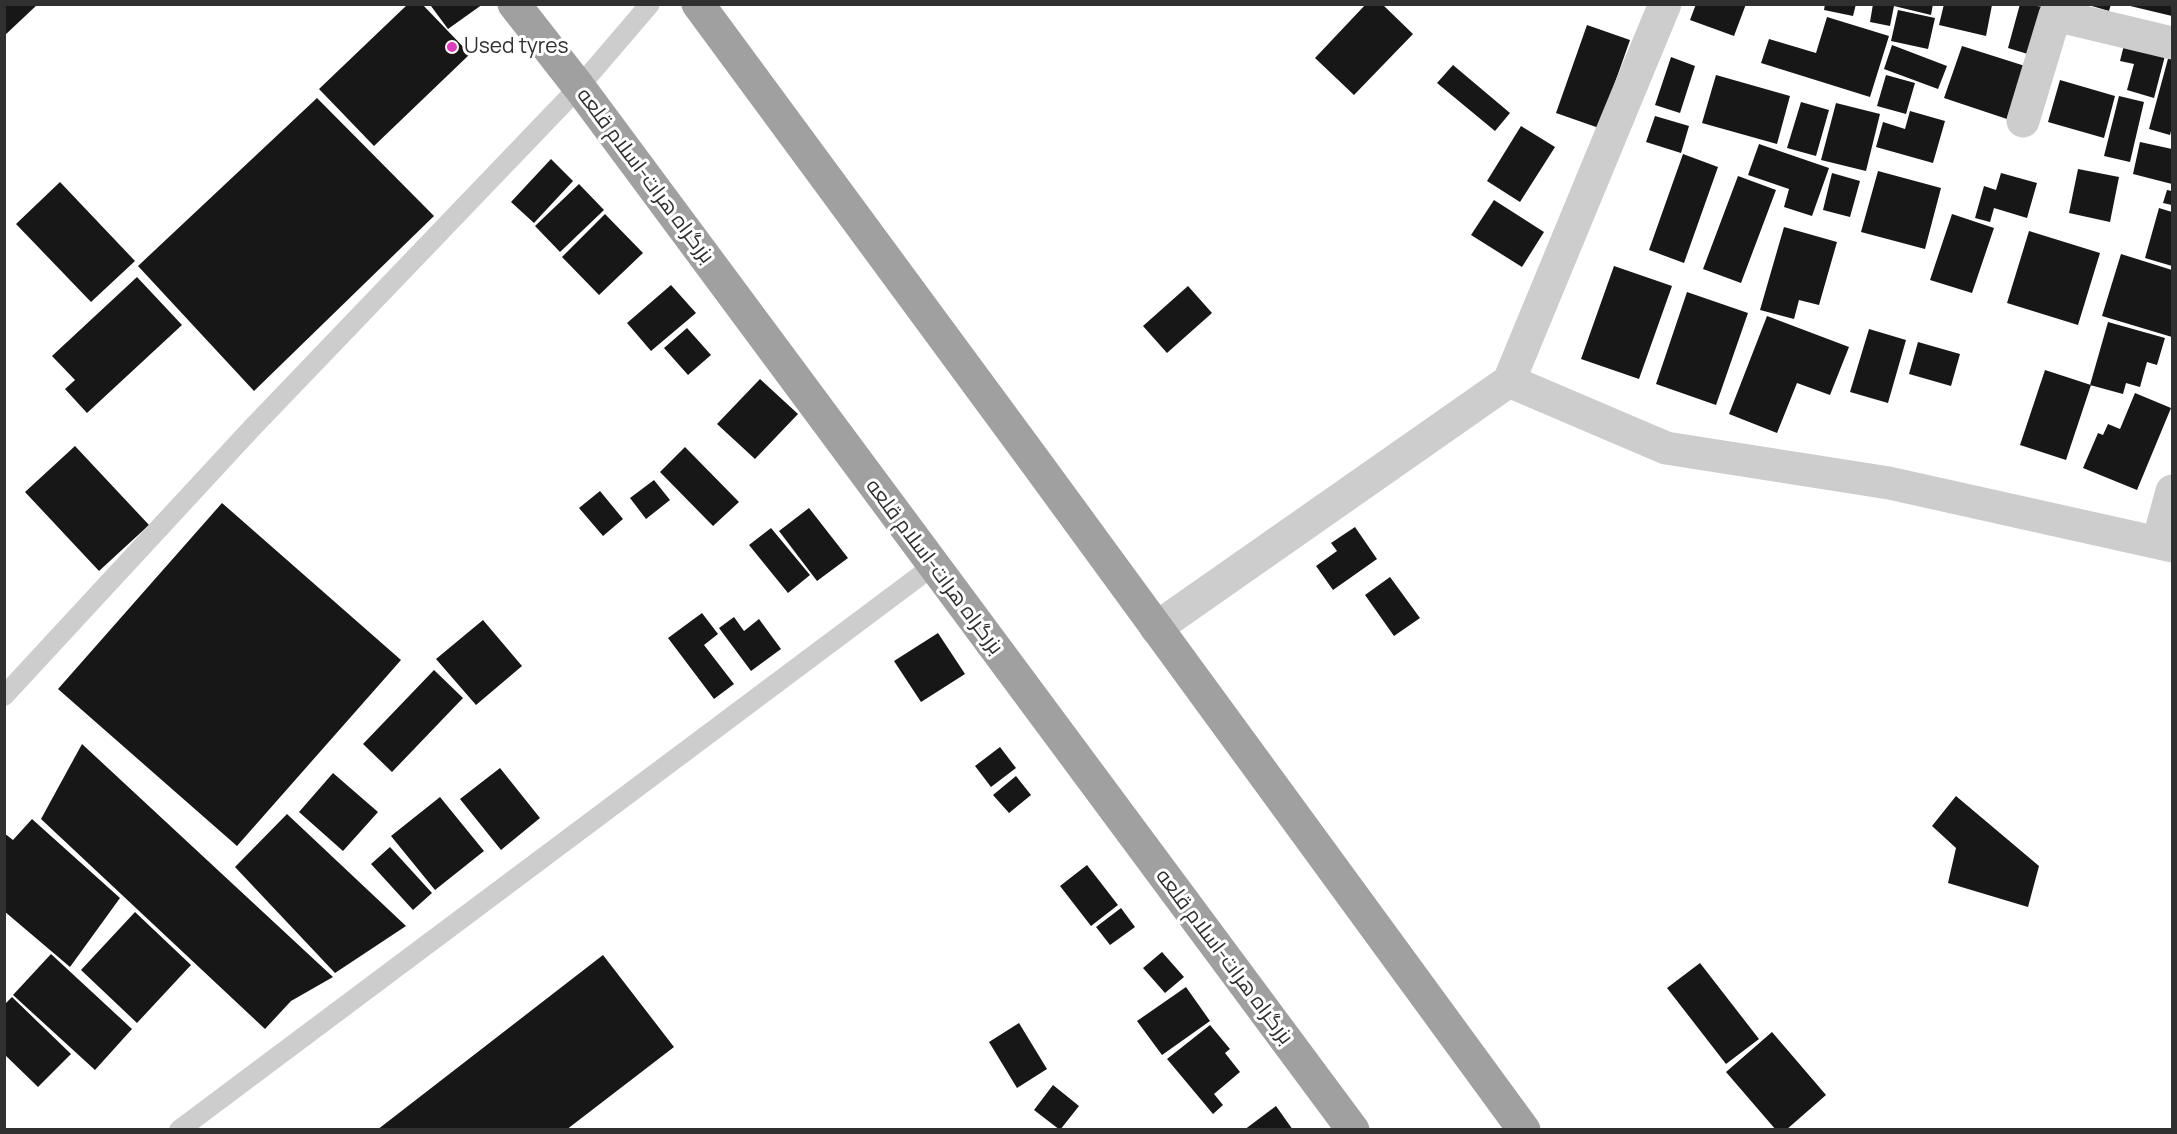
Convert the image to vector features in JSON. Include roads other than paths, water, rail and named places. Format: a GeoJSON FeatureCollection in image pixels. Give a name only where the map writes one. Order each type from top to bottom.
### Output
{"type":"FeatureCollection","features":[{"type":"Feature","properties":{"kind":"highway","name":"بزرگراه هرات-اسلام قلعه"},"geometry":{"type":"LineString","coordinates":[[514,4],[579,87],[1353,1130]]}},
{"type":"Feature","properties":{"kind":"highway"},"geometry":{"type":"LineString","coordinates":[[698,4],[1524,1130]]}},
{"type":"Feature","properties":{"kind":"street"},"geometry":{"type":"LineString","coordinates":[[1156,628],[1509,381],[1665,4]]}},
{"type":"Feature","properties":{"kind":"street"},"geometry":{"type":"LineString","coordinates":[[2023,121],[2055,15],[2172,43]]}},
{"type":"Feature","properties":{"kind":"street"},"geometry":{"type":"LineString","coordinates":[[1509,381],[1666,448],[1889,483],[2165,544],[2172,491]]}},
{"type":"Feature","properties":{"kind":"lane"},"geometry":{"type":"LineString","coordinates":[[4,696],[251,429],[579,87],[650,4]]}},
{"type":"Feature","properties":{"kind":"lane"},"geometry":{"type":"LineString","coordinates":[[179,1130],[933,566]]}},
{"type":"Feature","properties":{"kind":"place","name":"Used tyres"},"geometry":{"type":"Point","coordinates":[452,47]}}]}
